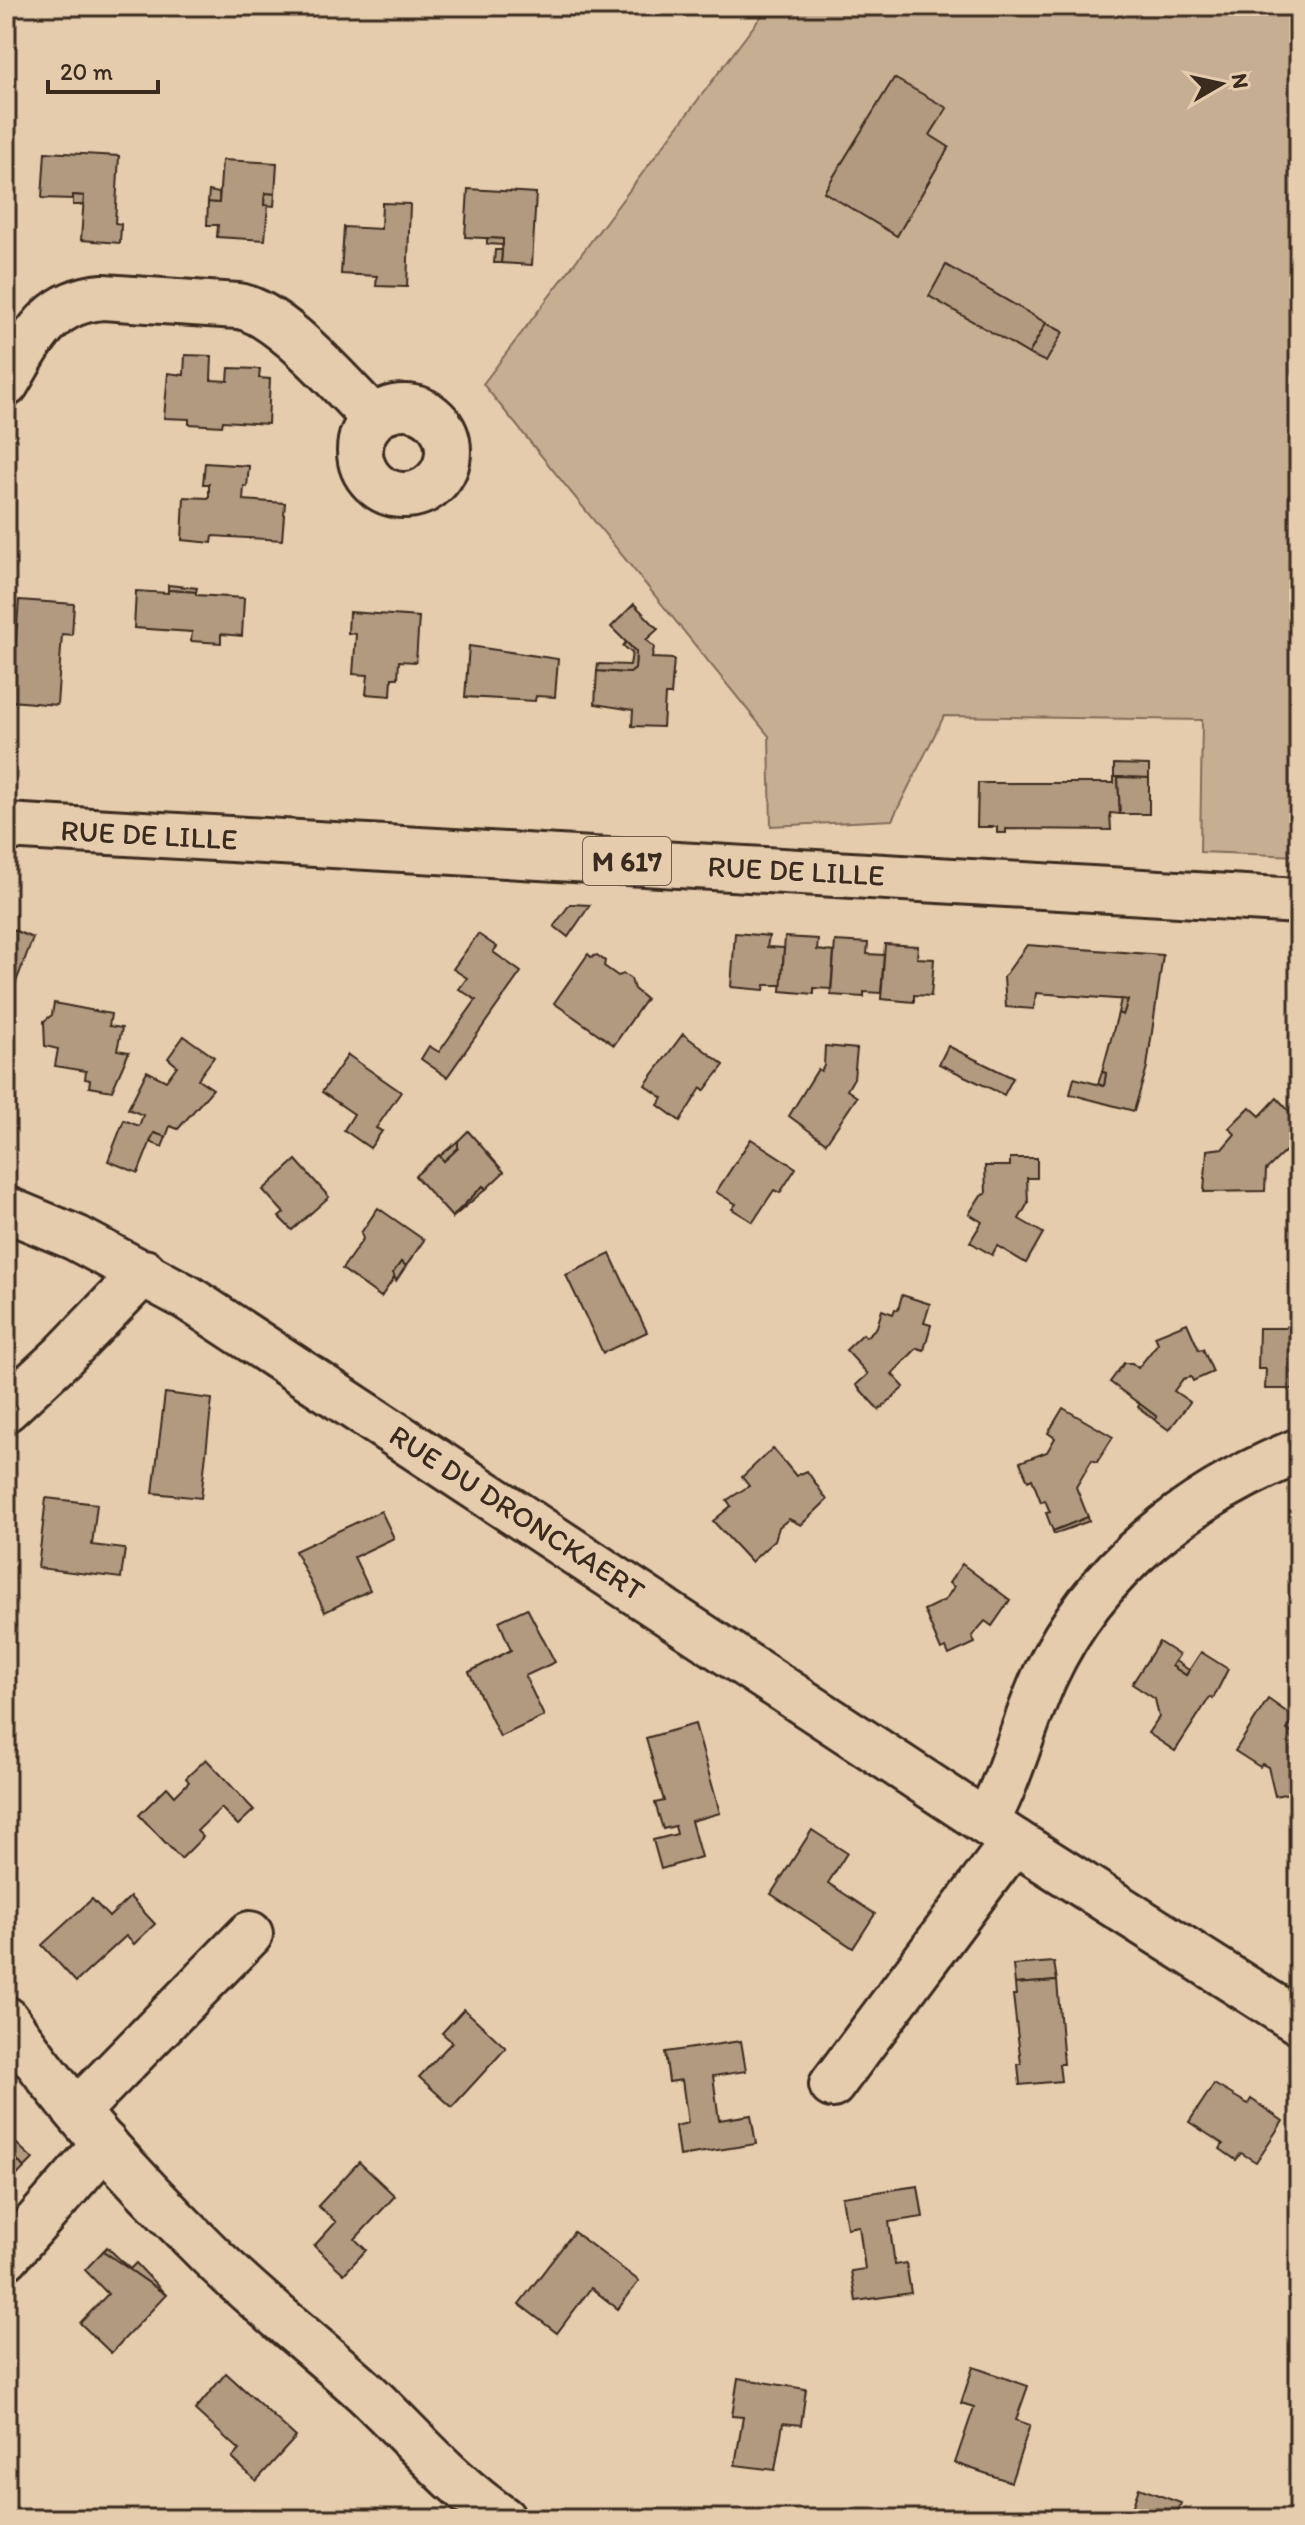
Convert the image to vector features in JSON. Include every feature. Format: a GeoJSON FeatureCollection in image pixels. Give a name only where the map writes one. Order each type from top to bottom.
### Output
{"type":"FeatureCollection","features":[{"type":"Feature","properties":{"kind":"main road"},"geometry":{"type":"LineString","coordinates":[[6,384],[40,328],[51,316],[85,299],[103,297],[238,306],[252,308],[280,325],[374,418]]}},
{"type":"Feature","properties":{"kind":"main road","name":"RUE DE LILLE"},"geometry":{"type":"LineString","coordinates":[[6,826],[1299,901]]}},
{"type":"Feature","properties":{"kind":"main road","name":"RUE DU DRONCKAERT"},"geometry":{"type":"LineString","coordinates":[[6,1209],[76,1238],[144,1272],[348,1402],[1000,1832],[1299,2022]]}},
{"type":"Feature","properties":{"kind":"main road"},"geometry":{"type":"LineString","coordinates":[[6,1409],[63,1356],[144,1272]]}},
{"type":"Feature","properties":{"kind":"main road"},"geometry":{"type":"LineString","coordinates":[[832,2085],[1000,1832],[1004,1787],[1046,1676],[1072,1627],[1103,1584],[1146,1542],[1195,1505],[1247,1473],[1299,1451]]}},
{"type":"Feature","properties":{"kind":"main road"},"geometry":{"type":"LineString","coordinates":[[6,2257],[91,2127],[250,1934]]}},
{"type":"Feature","properties":{"kind":"main road"},"geometry":{"type":"LineString","coordinates":[[6,2019],[91,2127],[201,2247],[365,2393],[486,2513]]}},
{"type":"Feature","properties":{"kind":"shaded area"},"geometry":{"type":"Polygon","coordinates":[[[769,6],[1299,6],[1299,856],[1200,852],[1202,720],[944,716],[892,820],[771,826],[769,736],[483,384],[769,6]]]}},
{"type":"Feature","properties":{"kind":"building"},"geometry":{"type":"Polygon","coordinates":[[[894,78],[947,108],[930,135],[949,147],[897,236],[824,192],[894,78]]]}},
{"type":"Feature","properties":{"kind":"building"},"geometry":{"type":"Polygon","coordinates":[[[45,152],[119,156],[115,223],[121,224],[120,243],[81,240],[84,196],[73,195],[73,199],[42,198],[45,152]]]}},
{"type":"Feature","properties":{"kind":"building"},"geometry":{"type":"Polygon","coordinates":[[[222,160],[277,163],[275,194],[265,193],[264,205],[268,205],[265,240],[217,237],[218,225],[207,225],[208,202],[219,203],[222,160]]]}},
{"type":"Feature","properties":{"kind":"building"},"geometry":{"type":"Polygon","coordinates":[[[468,189],[536,193],[532,265],[501,263],[503,239],[465,237],[468,189]]]}},
{"type":"Feature","properties":{"kind":"building"},"geometry":{"type":"Polygon","coordinates":[[[209,191],[219,193],[219,203],[208,202],[209,191]]]}},
{"type":"Feature","properties":{"kind":"building"},"geometry":{"type":"Polygon","coordinates":[[[265,193],[275,194],[274,206],[264,205],[265,193]]]}},
{"type":"Feature","properties":{"kind":"building"},"geometry":{"type":"Polygon","coordinates":[[[73,195],[84,196],[83,205],[73,205],[73,195]]]}},
{"type":"Feature","properties":{"kind":"building"},"geometry":{"type":"Polygon","coordinates":[[[382,203],[410,204],[407,287],[376,286],[377,276],[341,274],[344,227],[381,229],[382,203]]]}},
{"type":"Feature","properties":{"kind":"building"},"geometry":{"type":"Polygon","coordinates":[[[487,238],[503,239],[503,245],[487,244],[487,238]]]}},
{"type":"Feature","properties":{"kind":"building"},"geometry":{"type":"Polygon","coordinates":[[[495,250],[502,250],[501,263],[494,263],[495,250]]]}},
{"type":"Feature","properties":{"kind":"building"},"geometry":{"type":"Polygon","coordinates":[[[946,265],[1046,323],[1029,354],[929,296],[946,265]]]}},
{"type":"Feature","properties":{"kind":"building"},"geometry":{"type":"Polygon","coordinates":[[[1046,323],[1063,332],[1046,362],[1029,354],[1046,323]]]}},
{"type":"Feature","properties":{"kind":"building"},"geometry":{"type":"Polygon","coordinates":[[[185,355],[212,356],[211,380],[228,381],[229,368],[260,369],[259,378],[270,379],[268,424],[223,421],[222,426],[189,424],[189,419],[164,418],[168,373],[184,375],[185,355]]]}},
{"type":"Feature","properties":{"kind":"building"},"geometry":{"type":"Polygon","coordinates":[[[205,463],[249,466],[243,500],[285,503],[282,540],[213,536],[212,543],[182,540],[184,497],[209,498],[209,484],[203,484],[205,463]]]}},
{"type":"Feature","properties":{"kind":"building"},"geometry":{"type":"Polygon","coordinates":[[[168,585],[197,588],[196,592],[168,590],[168,585]]]}},
{"type":"Feature","properties":{"kind":"building"},"geometry":{"type":"Polygon","coordinates":[[[168,590],[244,598],[242,636],[221,634],[221,643],[191,641],[192,632],[134,628],[136,591],[168,593],[168,590]]]}},
{"type":"Feature","properties":{"kind":"building"},"geometry":{"type":"Polygon","coordinates":[[[19,600],[74,604],[72,635],[62,634],[57,705],[11,701],[19,600]]]}},
{"type":"Feature","properties":{"kind":"building"},"geometry":{"type":"Polygon","coordinates":[[[634,604],[658,629],[646,640],[654,647],[652,658],[674,659],[671,695],[665,695],[663,727],[632,726],[633,710],[595,704],[597,671],[630,673],[635,669],[636,652],[611,627],[634,604]]]}},
{"type":"Feature","properties":{"kind":"building"},"geometry":{"type":"Polygon","coordinates":[[[349,612],[419,617],[416,662],[399,661],[398,678],[392,678],[391,696],[366,694],[368,675],[353,674],[356,634],[348,633],[349,612]]]}},
{"type":"Feature","properties":{"kind":"building"},"geometry":{"type":"Polygon","coordinates":[[[626,642],[636,652],[635,669],[630,673],[597,671],[598,664],[630,665],[632,653],[623,646],[626,642]]]}},
{"type":"Feature","properties":{"kind":"building"},"geometry":{"type":"Polygon","coordinates":[[[469,646],[558,659],[555,697],[536,696],[535,701],[465,697],[469,646]]]}},
{"type":"Feature","properties":{"kind":"building"},"geometry":{"type":"Polygon","coordinates":[[[1114,764],[1149,765],[1149,778],[1114,777],[1114,764]]]}},
{"type":"Feature","properties":{"kind":"building"},"geometry":{"type":"Polygon","coordinates":[[[1114,777],[1118,777],[1120,814],[1110,813],[1111,830],[1006,829],[1006,833],[997,833],[997,827],[977,827],[978,783],[1114,783],[1114,777]]]}},
{"type":"Feature","properties":{"kind":"building"},"geometry":{"type":"Polygon","coordinates":[[[1118,777],[1149,778],[1149,814],[1120,814],[1118,777]]]}},
{"type":"Feature","properties":{"kind":"building"},"geometry":{"type":"Polygon","coordinates":[[[570,904],[590,905],[568,937],[554,926],[570,904]]]}},
{"type":"Feature","properties":{"kind":"building"},"geometry":{"type":"Polygon","coordinates":[[[6,927],[33,938],[14,987],[6,983],[6,927]]]}},
{"type":"Feature","properties":{"kind":"building"},"geometry":{"type":"Polygon","coordinates":[[[735,933],[769,936],[767,947],[784,948],[782,985],[765,985],[764,990],[731,987],[735,933]]]}},
{"type":"Feature","properties":{"kind":"building"},"geometry":{"type":"Polygon","coordinates":[[[478,934],[497,947],[493,952],[521,972],[447,1077],[421,1059],[429,1046],[439,1052],[476,1000],[459,989],[467,978],[453,969],[478,934]]]}},
{"type":"Feature","properties":{"kind":"building"},"geometry":{"type":"Polygon","coordinates":[[[785,937],[818,939],[817,950],[834,952],[831,989],[814,988],[814,994],[781,991],[785,937]]]}},
{"type":"Feature","properties":{"kind":"building"},"geometry":{"type":"Polygon","coordinates":[[[835,941],[868,943],[867,954],[884,955],[881,993],[864,992],[864,997],[831,995],[835,941]]]}},
{"type":"Feature","properties":{"kind":"building"},"geometry":{"type":"Polygon","coordinates":[[[885,944],[918,946],[917,958],[934,959],[931,996],[914,995],[914,1002],[881,999],[885,944]]]}},
{"type":"Feature","properties":{"kind":"building"},"geometry":{"type":"Polygon","coordinates":[[[1027,945],[1163,955],[1147,1067],[1134,1111],[1070,1094],[1074,1078],[1104,1086],[1106,1073],[1102,1072],[1118,1013],[1123,1015],[1128,1000],[1036,993],[1034,1009],[1006,1007],[1004,977],[1027,945]]]}},
{"type":"Feature","properties":{"kind":"building"},"geometry":{"type":"Polygon","coordinates":[[[588,954],[591,957],[597,955],[605,961],[604,966],[618,976],[624,974],[631,979],[634,989],[646,999],[614,1045],[554,1003],[588,954]]]}},
{"type":"Feature","properties":{"kind":"building"},"geometry":{"type":"Polygon","coordinates":[[[1121,999],[1128,1000],[1123,1015],[1118,1013],[1121,999]]]}},
{"type":"Feature","properties":{"kind":"building"},"geometry":{"type":"Polygon","coordinates":[[[54,1003],[111,1014],[109,1026],[122,1028],[117,1050],[129,1052],[112,1091],[89,1087],[90,1080],[85,1079],[86,1071],[55,1066],[58,1049],[45,1046],[44,1021],[52,1015],[54,1003]]]}},
{"type":"Feature","properties":{"kind":"building"},"geometry":{"type":"Polygon","coordinates":[[[683,1034],[724,1065],[704,1091],[701,1088],[680,1121],[658,1105],[663,1098],[645,1085],[683,1034]]]}},
{"type":"Feature","properties":{"kind":"building"},"geometry":{"type":"Polygon","coordinates":[[[184,1036],[214,1057],[198,1079],[213,1089],[178,1129],[170,1126],[166,1137],[154,1133],[138,1173],[108,1161],[124,1120],[139,1126],[143,1115],[128,1109],[147,1071],[166,1081],[177,1066],[168,1058],[184,1036]]]}},
{"type":"Feature","properties":{"kind":"building"},"geometry":{"type":"Polygon","coordinates":[[[825,1046],[857,1049],[854,1078],[847,1090],[857,1097],[826,1143],[789,1116],[818,1069],[821,1071],[824,1066],[825,1046]]]}},
{"type":"Feature","properties":{"kind":"building"},"geometry":{"type":"Polygon","coordinates":[[[948,1046],[1013,1078],[1004,1095],[939,1064],[948,1046]]]}},
{"type":"Feature","properties":{"kind":"building"},"geometry":{"type":"Polygon","coordinates":[[[348,1055],[401,1092],[376,1128],[382,1131],[370,1148],[344,1130],[354,1114],[322,1092],[348,1055]]]}},
{"type":"Feature","properties":{"kind":"building"},"geometry":{"type":"Polygon","coordinates":[[[1102,1072],[1106,1073],[1104,1086],[1098,1084],[1102,1072]]]}},
{"type":"Feature","properties":{"kind":"building"},"geometry":{"type":"Polygon","coordinates":[[[1277,1098],[1299,1122],[1299,1138],[1266,1170],[1265,1191],[1204,1192],[1207,1150],[1223,1148],[1235,1134],[1229,1128],[1250,1107],[1260,1116],[1277,1098]]]}},
{"type":"Feature","properties":{"kind":"building"},"geometry":{"type":"Polygon","coordinates":[[[468,1131],[504,1172],[486,1189],[483,1186],[452,1217],[415,1176],[439,1155],[444,1161],[458,1148],[458,1141],[468,1131]]]}},
{"type":"Feature","properties":{"kind":"building"},"geometry":{"type":"Polygon","coordinates":[[[154,1133],[166,1137],[162,1147],[150,1142],[154,1133]]]}},
{"type":"Feature","properties":{"kind":"building"},"geometry":{"type":"Polygon","coordinates":[[[751,1139],[796,1168],[780,1193],[774,1190],[753,1222],[732,1209],[736,1204],[716,1192],[751,1139]]]}},
{"type":"Feature","properties":{"kind":"building"},"geometry":{"type":"Polygon","coordinates":[[[458,1141],[458,1148],[444,1161],[440,1156],[458,1141]]]}},
{"type":"Feature","properties":{"kind":"building"},"geometry":{"type":"Polygon","coordinates":[[[1010,1158],[1037,1158],[1037,1178],[1027,1178],[1028,1203],[1019,1219],[1043,1233],[1026,1263],[997,1246],[992,1255],[970,1242],[982,1222],[969,1214],[981,1195],[986,1194],[985,1166],[1010,1166],[1010,1158]]]}},
{"type":"Feature","properties":{"kind":"building"},"geometry":{"type":"Polygon","coordinates":[[[296,1160],[329,1197],[292,1230],[279,1217],[284,1213],[263,1190],[296,1160]]]}},
{"type":"Feature","properties":{"kind":"building"},"geometry":{"type":"Polygon","coordinates":[[[483,1186],[486,1189],[452,1218],[452,1217],[483,1186]]]}},
{"type":"Feature","properties":{"kind":"building"},"geometry":{"type":"Polygon","coordinates":[[[378,1208],[424,1240],[406,1266],[401,1262],[381,1297],[342,1269],[363,1239],[361,1233],[378,1208]]]}},
{"type":"Feature","properties":{"kind":"building"},"geometry":{"type":"Polygon","coordinates":[[[610,1254],[647,1332],[603,1353],[566,1275],[610,1254]]]}},
{"type":"Feature","properties":{"kind":"building"},"geometry":{"type":"Polygon","coordinates":[[[401,1262],[406,1266],[396,1281],[393,1273],[401,1262]]]}},
{"type":"Feature","properties":{"kind":"building"},"geometry":{"type":"Polygon","coordinates":[[[6,1268],[15,1273],[6,1290],[6,1268]]]}},
{"type":"Feature","properties":{"kind":"building"},"geometry":{"type":"Polygon","coordinates":[[[902,1295],[930,1304],[924,1323],[931,1325],[924,1350],[917,1348],[892,1374],[904,1387],[879,1410],[856,1385],[868,1374],[846,1350],[863,1334],[866,1337],[877,1327],[882,1310],[893,1314],[895,1309],[898,1310],[902,1295]]]}},
{"type":"Feature","properties":{"kind":"building"},"geometry":{"type":"Polygon","coordinates":[[[1299,1318],[1299,1371],[1293,1371],[1293,1389],[1265,1389],[1266,1369],[1258,1369],[1259,1328],[1285,1328],[1299,1318]]]}},
{"type":"Feature","properties":{"kind":"building"},"geometry":{"type":"Polygon","coordinates":[[[1187,1323],[1213,1372],[1193,1381],[1191,1377],[1183,1379],[1174,1391],[1190,1402],[1169,1430],[1155,1420],[1157,1417],[1110,1382],[1124,1363],[1132,1363],[1138,1368],[1158,1343],[1155,1336],[1187,1323]]]}},
{"type":"Feature","properties":{"kind":"building"},"geometry":{"type":"Polygon","coordinates":[[[165,1393],[212,1399],[201,1498],[153,1493],[165,1393]]]}},
{"type":"Feature","properties":{"kind":"building"},"geometry":{"type":"Polygon","coordinates":[[[1140,1404],[1157,1417],[1155,1420],[1138,1407],[1140,1404]]]}},
{"type":"Feature","properties":{"kind":"building"},"geometry":{"type":"Polygon","coordinates":[[[1063,1408],[1113,1437],[1097,1462],[1092,1460],[1076,1487],[1088,1517],[1053,1531],[1045,1500],[1041,1502],[1032,1479],[1028,1481],[1020,1462],[1047,1452],[1055,1438],[1048,1433],[1063,1408]]]}},
{"type":"Feature","properties":{"kind":"building"},"geometry":{"type":"Polygon","coordinates":[[[773,1448],[796,1476],[807,1471],[827,1500],[801,1525],[789,1519],[779,1527],[775,1540],[751,1562],[713,1521],[731,1506],[727,1500],[749,1486],[742,1477],[773,1448]]]}},
{"type":"Feature","properties":{"kind":"building"},"geometry":{"type":"Polygon","coordinates":[[[46,1498],[97,1504],[92,1545],[125,1549],[121,1578],[38,1568],[46,1498]]]}},
{"type":"Feature","properties":{"kind":"building"},"geometry":{"type":"Polygon","coordinates":[[[381,1511],[394,1538],[354,1557],[370,1590],[325,1612],[295,1551],[381,1511]]]}},
{"type":"Feature","properties":{"kind":"building"},"geometry":{"type":"Polygon","coordinates":[[[1088,1517],[1089,1521],[1054,1534],[1053,1531],[1088,1517]]]}},
{"type":"Feature","properties":{"kind":"building"},"geometry":{"type":"Polygon","coordinates":[[[962,1564],[1010,1600],[992,1626],[985,1621],[972,1636],[975,1643],[949,1655],[946,1648],[941,1650],[924,1610],[945,1600],[954,1587],[949,1583],[962,1564]]]}},
{"type":"Feature","properties":{"kind":"building"},"geometry":{"type":"Polygon","coordinates":[[[527,1608],[555,1662],[525,1676],[544,1716],[500,1737],[469,1672],[511,1650],[499,1621],[527,1608]]]}},
{"type":"Feature","properties":{"kind":"building"},"geometry":{"type":"Polygon","coordinates":[[[1159,1642],[1179,1655],[1172,1666],[1186,1675],[1201,1652],[1228,1669],[1213,1699],[1210,1697],[1175,1751],[1148,1733],[1159,1717],[1155,1699],[1132,1684],[1159,1642]]]}},
{"type":"Feature","properties":{"kind":"building"},"geometry":{"type":"Polygon","coordinates":[[[1175,1661],[1189,1670],[1186,1675],[1172,1666],[1175,1661]]]}},
{"type":"Feature","properties":{"kind":"building"},"geometry":{"type":"Polygon","coordinates":[[[1268,1699],[1295,1718],[1287,1730],[1299,1737],[1299,1791],[1275,1796],[1268,1767],[1262,1764],[1260,1767],[1235,1751],[1268,1699]]]}},
{"type":"Feature","properties":{"kind":"building"},"geometry":{"type":"Polygon","coordinates":[[[695,1724],[720,1813],[691,1821],[701,1857],[661,1869],[653,1840],[677,1834],[675,1826],[663,1829],[655,1803],[664,1801],[646,1738],[695,1724]]]}},
{"type":"Feature","properties":{"kind":"building"},"geometry":{"type":"Polygon","coordinates":[[[206,1759],[254,1810],[238,1825],[221,1808],[197,1831],[203,1837],[181,1859],[139,1815],[167,1787],[175,1796],[189,1782],[186,1778],[206,1759]]]}},
{"type":"Feature","properties":{"kind":"building"},"geometry":{"type":"Polygon","coordinates":[[[812,1830],[847,1853],[828,1883],[875,1914],[853,1948],[771,1894],[812,1830]]]}},
{"type":"Feature","properties":{"kind":"building"},"geometry":{"type":"Polygon","coordinates":[[[130,1897],[155,1924],[134,1944],[126,1936],[76,1982],[42,1945],[92,1899],[109,1917],[130,1897]]]}},
{"type":"Feature","properties":{"kind":"building"},"geometry":{"type":"Polygon","coordinates":[[[1054,1962],[1057,1981],[1015,1984],[1013,1965],[1054,1962]]]}},
{"type":"Feature","properties":{"kind":"building"},"geometry":{"type":"Polygon","coordinates":[[[1057,1981],[1064,2064],[1059,2064],[1061,2081],[1020,2085],[1018,2064],[1021,2064],[1013,1995],[1016,1995],[1015,1984],[1057,1981]]]}},
{"type":"Feature","properties":{"kind":"building"},"geometry":{"type":"Polygon","coordinates":[[[464,2009],[506,2048],[452,2107],[419,2077],[452,2042],[442,2033],[464,2009]]]}},
{"type":"Feature","properties":{"kind":"building"},"geometry":{"type":"Polygon","coordinates":[[[741,2041],[746,2071],[713,2076],[719,2120],[751,2115],[756,2144],[679,2156],[675,2126],[688,2123],[682,2080],[669,2082],[665,2052],[741,2041]]]}},
{"type":"Feature","properties":{"kind":"building"},"geometry":{"type":"Polygon","coordinates":[[[1214,2084],[1248,2104],[1251,2099],[1283,2121],[1256,2162],[1241,2153],[1236,2160],[1220,2149],[1223,2144],[1189,2122],[1214,2084]]]}},
{"type":"Feature","properties":{"kind":"building"},"geometry":{"type":"Polygon","coordinates":[[[6,2134],[33,2159],[24,2168],[6,2147],[6,2134]]]}},
{"type":"Feature","properties":{"kind":"building"},"geometry":{"type":"Polygon","coordinates":[[[6,2147],[24,2168],[6,2187],[6,2147]]]}},
{"type":"Feature","properties":{"kind":"building"},"geometry":{"type":"Polygon","coordinates":[[[359,2162],[395,2196],[355,2239],[366,2250],[344,2274],[314,2246],[336,2222],[318,2206],[359,2162]]]}},
{"type":"Feature","properties":{"kind":"building"},"geometry":{"type":"Polygon","coordinates":[[[918,2186],[923,2217],[889,2222],[895,2265],[906,2263],[911,2293],[856,2301],[851,2271],[865,2269],[859,2226],[847,2228],[842,2197],[918,2186]]]}},
{"type":"Feature","properties":{"kind":"building"},"geometry":{"type":"Polygon","coordinates":[[[574,2232],[639,2281],[618,2309],[591,2288],[557,2333],[519,2304],[574,2232]]]}},
{"type":"Feature","properties":{"kind":"building"},"geometry":{"type":"Polygon","coordinates":[[[107,2247],[130,2269],[136,2263],[166,2295],[103,2251],[107,2247]]]}},
{"type":"Feature","properties":{"kind":"building"},"geometry":{"type":"Polygon","coordinates":[[[103,2251],[166,2295],[111,2353],[80,2323],[108,2294],[85,2270],[103,2251]]]}},
{"type":"Feature","properties":{"kind":"building"},"geometry":{"type":"Polygon","coordinates":[[[973,2367],[1028,2386],[1016,2420],[1030,2425],[1011,2482],[955,2463],[974,2407],[961,2403],[973,2367]]]}},
{"type":"Feature","properties":{"kind":"building"},"geometry":{"type":"Polygon","coordinates":[[[226,2373],[296,2437],[256,2481],[232,2458],[239,2450],[195,2410],[226,2373]]]}},
{"type":"Feature","properties":{"kind":"building"},"geometry":{"type":"Polygon","coordinates":[[[738,2378],[806,2389],[801,2425],[783,2423],[775,2470],[735,2465],[743,2417],[732,2416],[738,2378]]]}},
{"type":"Feature","properties":{"kind":"building"},"geometry":{"type":"Polygon","coordinates":[[[1139,2488],[1181,2503],[1175,2519],[1129,2517],[1139,2488]]]}}]}
